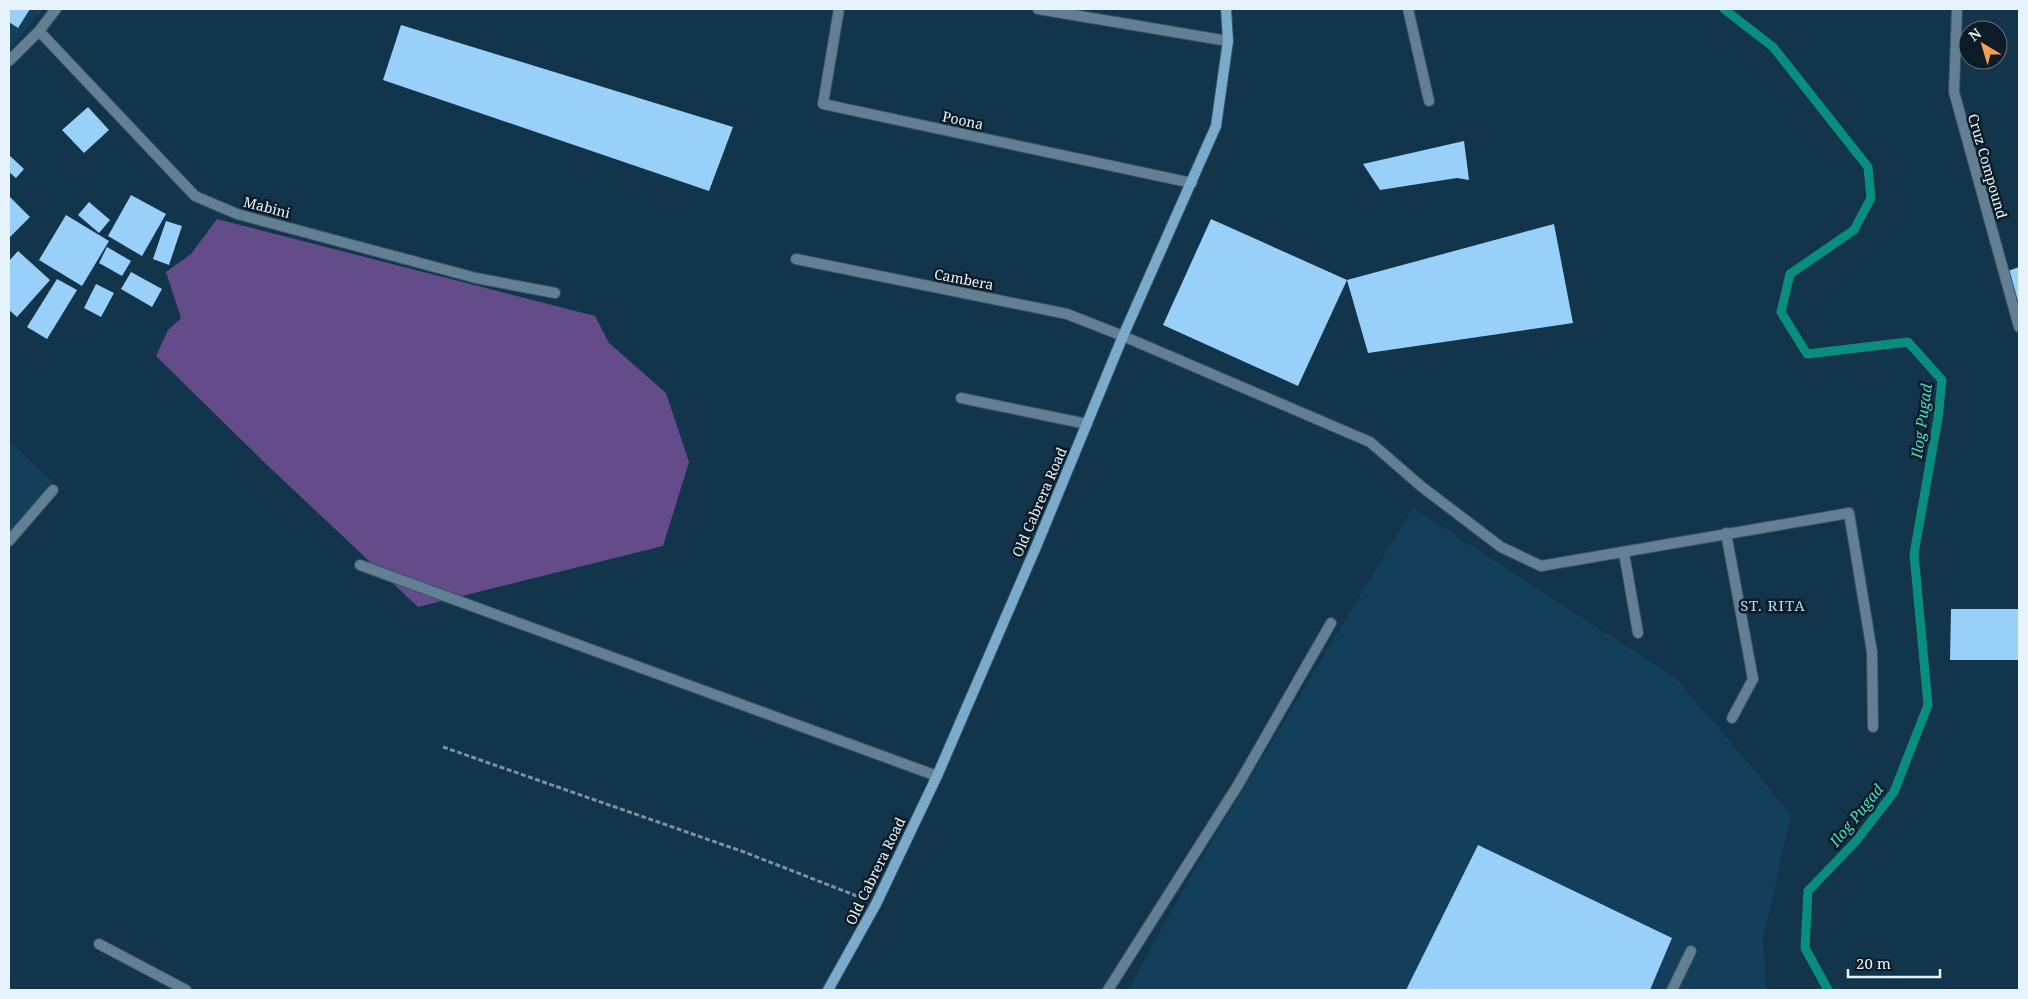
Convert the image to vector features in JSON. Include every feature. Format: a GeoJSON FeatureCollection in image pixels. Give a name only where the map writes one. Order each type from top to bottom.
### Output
{"type":"FeatureCollection","features":[{"type":"Feature","properties":{"kind":"street"},"geometry":{"type":"LineString","coordinates":[[9,61],[39,31],[56,9]]}},
{"type":"Feature","properties":{"kind":"street","name":"Poona"},"geometry":{"type":"LineString","coordinates":[[839,9],[823,104],[1192,183]]}},
{"type":"Feature","properties":{"kind":"street"},"geometry":{"type":"LineString","coordinates":[[1038,9],[1228,41]]}},
{"type":"Feature","properties":{"kind":"street","name":"Old Cabrera Road"},"geometry":{"type":"LineString","coordinates":[[828,990],[876,904],[937,776],[1123,336],[1216,126],[1228,41],[1226,9]]}},
{"type":"Feature","properties":{"kind":"street"},"geometry":{"type":"LineString","coordinates":[[1408,9],[1429,101]]}},
{"type":"Feature","properties":{"kind":"street","name":"Cruz Compound"},"geometry":{"type":"LineString","coordinates":[[1957,9],[1954,92],[2019,327]]}},
{"type":"Feature","properties":{"kind":"street","name":"Mabini"},"geometry":{"type":"LineString","coordinates":[[39,31],[195,196],[237,214],[476,278],[555,293]]}},
{"type":"Feature","properties":{"kind":"street","name":"Cambera"},"geometry":{"type":"LineString","coordinates":[[796,259],[1067,314],[1123,336],[1370,442],[1422,487],[1501,547],[1540,566],[1849,513],[1872,652],[1872,727]]}},
{"type":"Feature","properties":{"kind":"street"},"geometry":{"type":"LineString","coordinates":[[961,398],[1087,424]]}},
{"type":"Feature","properties":{"kind":"street"},"geometry":{"type":"LineString","coordinates":[[9,542],[52,490]]}},
{"type":"Feature","properties":{"kind":"street"},"geometry":{"type":"LineString","coordinates":[[1726,533],[1753,679],[1732,718]]}},
{"type":"Feature","properties":{"kind":"street"},"geometry":{"type":"LineString","coordinates":[[1624,553],[1638,633]]}},
{"type":"Feature","properties":{"kind":"street"},"geometry":{"type":"LineString","coordinates":[[360,565],[937,776]]}},
{"type":"Feature","properties":{"kind":"street"},"geometry":{"type":"LineString","coordinates":[[1108,990],[1238,785],[1331,623]]}},
{"type":"Feature","properties":{"kind":"street"},"geometry":{"type":"LineString","coordinates":[[99,944],[186,990]]}},
{"type":"Feature","properties":{"kind":"street"},"geometry":{"type":"LineString","coordinates":[[1672,990],[1691,951]]}},
{"type":"Feature","properties":{"kind":"path"},"geometry":{"type":"LineString","coordinates":[[443,747],[744,852],[876,904]]}},
{"type":"Feature","properties":{"kind":"shaded area"},"geometry":{"type":"Polygon","coordinates":[[[9,9],[43,9],[9,50],[9,9]]]}},
{"type":"Feature","properties":{"kind":"shaded area"},"geometry":{"type":"Polygon","coordinates":[[[217,219],[595,316],[609,343],[666,393],[689,462],[663,546],[418,607],[266,464],[156,356],[168,330],[181,318],[166,272],[191,254],[217,219]]]}},
{"type":"Feature","properties":{"kind":"shaded area"},"geometry":{"type":"Polygon","coordinates":[[[9,441],[53,482],[9,534],[9,441]]]}},
{"type":"Feature","properties":{"kind":"shaded area"},"geometry":{"type":"Polygon","coordinates":[[[1413,508],[1677,679],[1791,814],[1763,940],[1766,990],[1128,990],[1195,869],[1413,508]]]}},
{"type":"Feature","properties":{"kind":"building"},"geometry":{"type":"Polygon","coordinates":[[[9,9],[30,9],[18,28],[9,22],[9,9]]]}},
{"type":"Feature","properties":{"kind":"building"},"geometry":{"type":"Polygon","coordinates":[[[401,25],[733,127],[709,191],[383,80],[401,25]]]}},
{"type":"Feature","properties":{"kind":"building"},"geometry":{"type":"Polygon","coordinates":[[[88,107],[109,130],[84,153],[62,130],[88,107]]]}},
{"type":"Feature","properties":{"kind":"building"},"geometry":{"type":"Polygon","coordinates":[[[1464,141],[1469,180],[1457,178],[1380,190],[1363,164],[1464,141]]]}},
{"type":"Feature","properties":{"kind":"building"},"geometry":{"type":"Polygon","coordinates":[[[9,155],[24,169],[16,178],[9,172],[9,155]]]}},
{"type":"Feature","properties":{"kind":"building"},"geometry":{"type":"Polygon","coordinates":[[[131,195],[166,214],[142,256],[108,236],[131,195]]]}},
{"type":"Feature","properties":{"kind":"building"},"geometry":{"type":"Polygon","coordinates":[[[9,196],[30,217],[9,238],[9,196]]]}},
{"type":"Feature","properties":{"kind":"building"},"geometry":{"type":"Polygon","coordinates":[[[89,202],[110,220],[99,233],[78,215],[89,202]]]}},
{"type":"Feature","properties":{"kind":"building"},"geometry":{"type":"Polygon","coordinates":[[[66,215],[109,241],[82,286],[39,260],[66,215]]]}},
{"type":"Feature","properties":{"kind":"building"},"geometry":{"type":"Polygon","coordinates":[[[1211,219],[1347,280],[1298,386],[1163,325],[1211,219]]]}},
{"type":"Feature","properties":{"kind":"building"},"geometry":{"type":"Polygon","coordinates":[[[166,221],[182,226],[169,265],[153,259],[166,221]]]}},
{"type":"Feature","properties":{"kind":"building"},"geometry":{"type":"Polygon","coordinates":[[[1554,224],[1573,323],[1368,353],[1347,280],[1554,224]]]}},
{"type":"Feature","properties":{"kind":"building"},"geometry":{"type":"Polygon","coordinates":[[[107,247],[131,261],[122,276],[99,263],[107,247]]]}},
{"type":"Feature","properties":{"kind":"building"},"geometry":{"type":"Polygon","coordinates":[[[18,251],[50,280],[17,317],[9,310],[9,261],[18,251]]]}},
{"type":"Feature","properties":{"kind":"building"},"geometry":{"type":"Polygon","coordinates":[[[2019,267],[2019,311],[2005,272],[2019,267]]]}},
{"type":"Feature","properties":{"kind":"building"},"geometry":{"type":"Polygon","coordinates":[[[131,272],[162,289],[152,307],[121,289],[131,272]]]}},
{"type":"Feature","properties":{"kind":"building"},"geometry":{"type":"Polygon","coordinates":[[[57,279],[77,290],[47,339],[27,327],[57,279]]]}},
{"type":"Feature","properties":{"kind":"building"},"geometry":{"type":"Polygon","coordinates":[[[96,284],[114,293],[101,317],[84,308],[96,284]]]}},
{"type":"Feature","properties":{"kind":"building"},"geometry":{"type":"Polygon","coordinates":[[[1951,609],[2019,609],[2019,660],[1950,660],[1951,609]]]}},
{"type":"Feature","properties":{"kind":"building"},"geometry":{"type":"Polygon","coordinates":[[[1478,845],[1672,938],[1650,990],[1406,990],[1478,845]]]}},
{"type":"Feature","properties":{"kind":"waterway","name":"Ilog Pugad"},"geometry":{"type":"LineString","coordinates":[[1724,9],[1773,47],[1868,167],[1871,198],[1854,230],[1790,274],[1781,312],[1807,354],[1908,342],[1942,380],[1938,418],[1914,554],[1928,705],[1894,792],[1856,841],[1808,891],[1805,948],[1828,990]]}},
{"type":"Feature","properties":{"kind":"district","name":"ST. RITA"},"geometry":{"type":"Point","coordinates":[1773,605]}}]}
